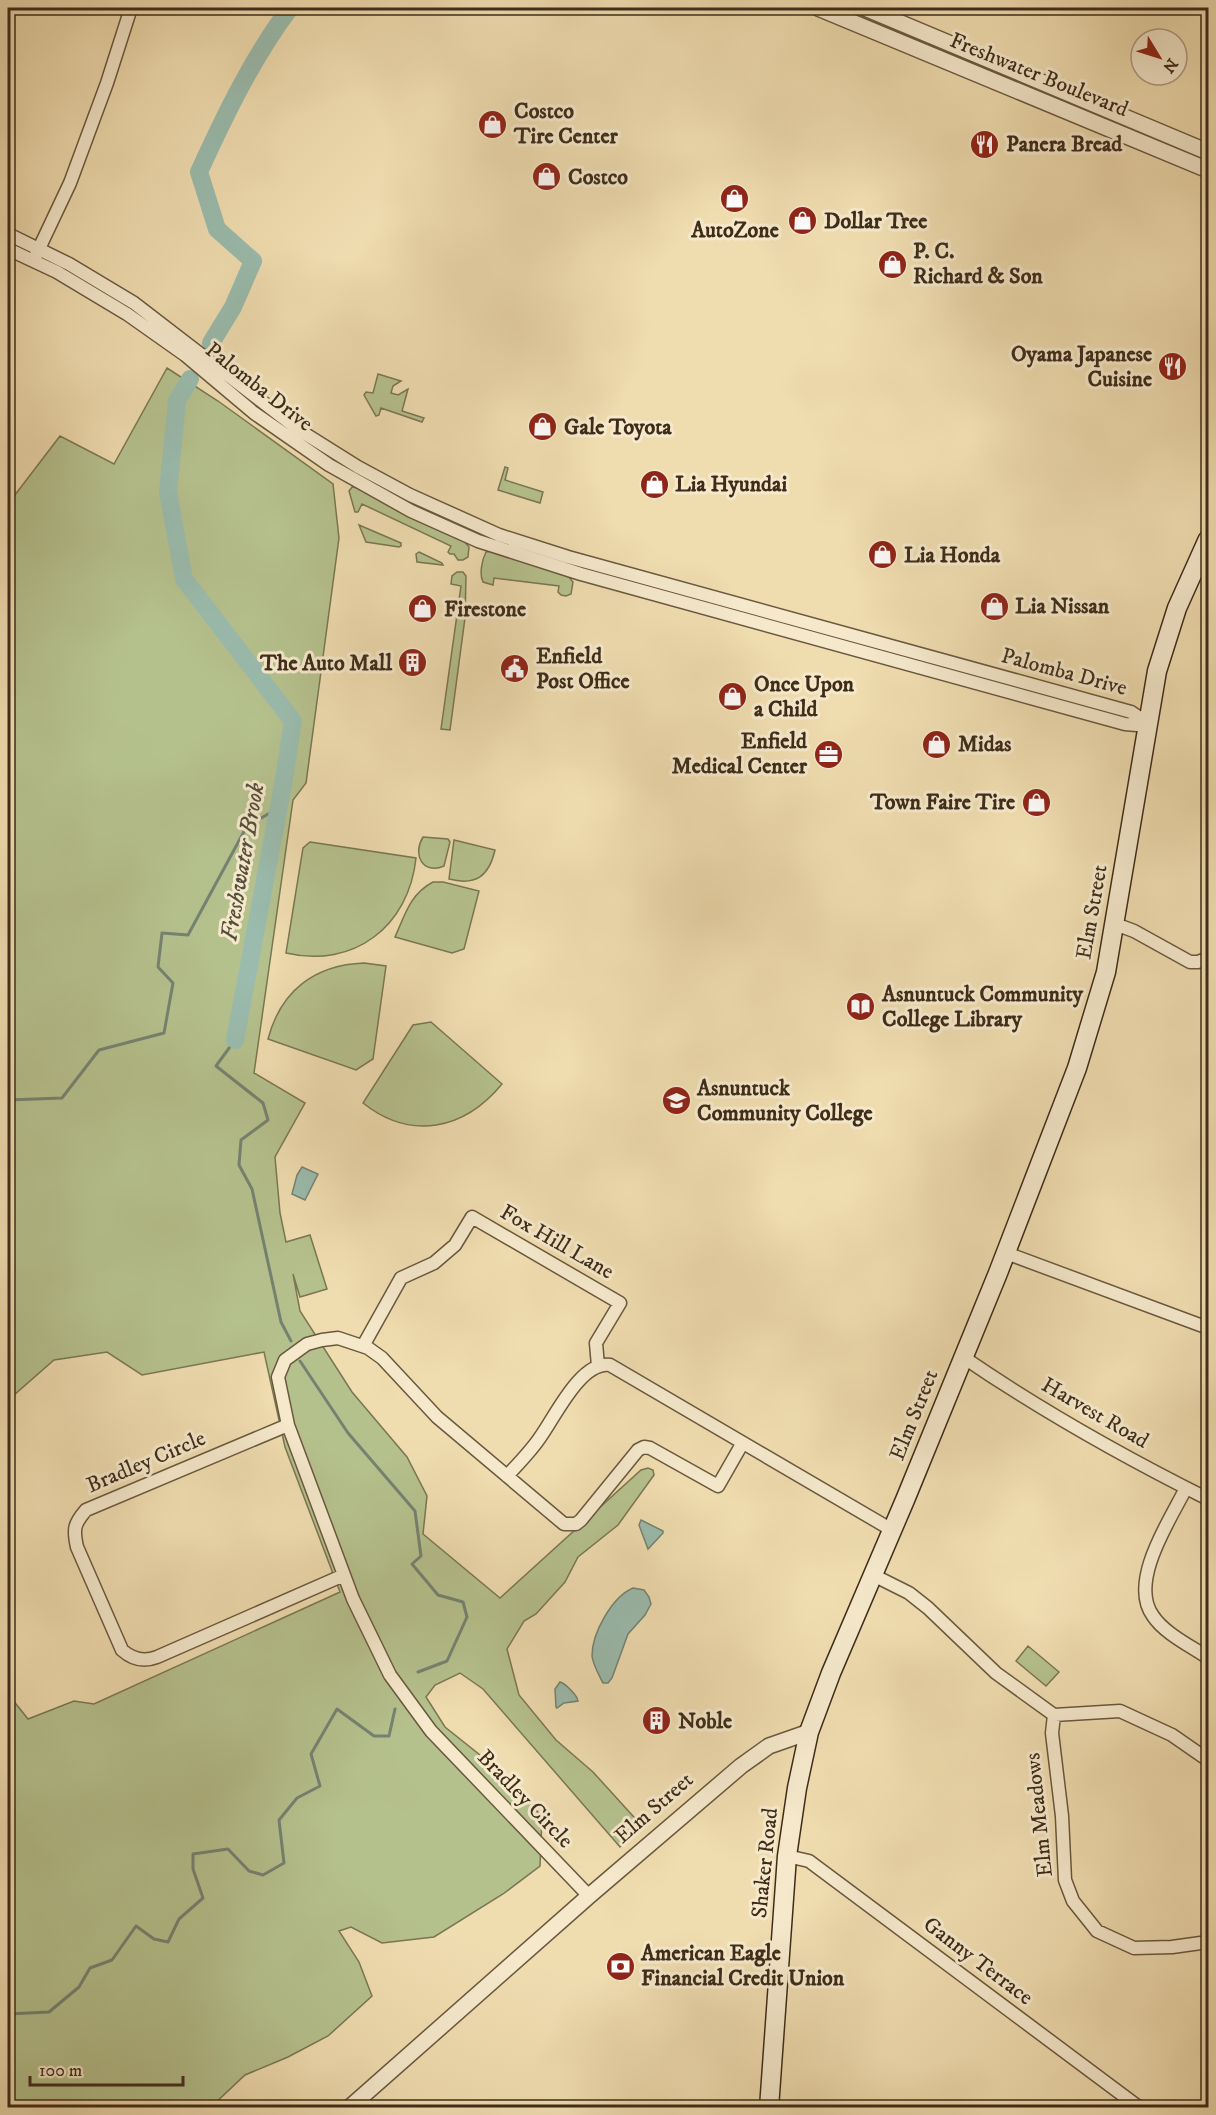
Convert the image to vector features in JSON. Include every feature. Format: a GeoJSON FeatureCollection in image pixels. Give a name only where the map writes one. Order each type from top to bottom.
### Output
{"type":"FeatureCollection","features":[{"type":"Feature","properties":{"kind":"main road","name":"Elm Street"},"geometry":{"type":"LineString","coordinates":[[809,1732],[831,1673],[1006,1253],[1077,1068],[1106,975],[1157,672],[1186,586],[1209,539]]}},
{"type":"Feature","properties":{"kind":"main road","name":"Shaker Road"},"geometry":{"type":"LineString","coordinates":[[769,2108],[787,1856],[797,1788],[809,1732]]}},
{"type":"Feature","properties":{"kind":"street"},"geometry":{"type":"LineString","coordinates":[[33,262],[70,183],[107,84],[131,8]]}},
{"type":"Feature","properties":{"kind":"street","name":"Freshwater Boulevard"},"geometry":{"type":"LineString","coordinates":[[818,8],[1209,170]]}},
{"type":"Feature","properties":{"kind":"street","name":"Freshwater Boulevard"},"geometry":{"type":"LineString","coordinates":[[865,8],[1209,152]]}},
{"type":"Feature","properties":{"kind":"street"},"geometry":{"type":"LineString","coordinates":[[912,47],[920,31]]}},
{"type":"Feature","properties":{"kind":"street","name":"Palomba Drive"},"geometry":{"type":"LineString","coordinates":[[8,234],[69,264],[134,303],[184,355],[254,413],[306,450],[411,511],[478,541],[581,574],[1125,724],[1147,723]]}},
{"type":"Feature","properties":{"kind":"street","name":"Palomba Drive"},"geometry":{"type":"LineString","coordinates":[[8,249],[67,278],[127,314],[159,329],[299,430],[346,459],[410,495],[482,527],[568,557],[1131,712],[1147,723]]}},
{"type":"Feature","properties":{"kind":"street"},"geometry":{"type":"LineString","coordinates":[[340,471],[346,459]]}},
{"type":"Feature","properties":{"kind":"street"},"geometry":{"type":"LineString","coordinates":[[478,541],[482,527]]}},
{"type":"Feature","properties":{"kind":"street"},"geometry":{"type":"LineString","coordinates":[[681,587],[687,603]]}},
{"type":"Feature","properties":{"kind":"street"},"geometry":{"type":"LineString","coordinates":[[1115,924],[1134,931],[1190,962],[1209,958]]}},
{"type":"Feature","properties":{"kind":"street","name":"Fox Hill Lane"},"geometry":{"type":"LineString","coordinates":[[363,1346],[401,1278],[434,1263],[455,1245],[472,1216],[620,1303],[597,1343],[598,1366]]}},
{"type":"Feature","properties":{"kind":"street"},"geometry":{"type":"LineString","coordinates":[[1006,1253],[1209,1328]]}},
{"type":"Feature","properties":{"kind":"street","name":"Bradley Circle"},"geometry":{"type":"LineString","coordinates":[[363,1346],[338,1338],[307,1344],[285,1360],[278,1377],[288,1425],[353,1599],[390,1674],[431,1731],[589,1896]]}},
{"type":"Feature","properties":{"kind":"street"},"geometry":{"type":"LineString","coordinates":[[363,1346],[382,1358],[438,1417],[564,1524],[576,1524],[581,1520],[638,1450],[644,1447],[650,1448],[718,1486],[742,1444]]}},
{"type":"Feature","properties":{"kind":"street","name":"Harvest Road"},"geometry":{"type":"LineString","coordinates":[[963,1358],[1090,1437],[1209,1499]]}},
{"type":"Feature","properties":{"kind":"street"},"geometry":{"type":"LineString","coordinates":[[507,1476],[540,1438],[576,1384],[598,1366],[610,1365],[892,1530]]}},
{"type":"Feature","properties":{"kind":"street","name":"Bradley Circle"},"geometry":{"type":"LineString","coordinates":[[288,1425],[86,1510],[77,1520],[74,1532],[77,1547],[122,1650],[130,1657],[142,1659],[157,1657],[344,1575]]}},
{"type":"Feature","properties":{"kind":"street"},"geometry":{"type":"LineString","coordinates":[[1186,1488],[1152,1556],[1146,1575],[1146,1597],[1152,1616],[1169,1631],[1209,1658]]}},
{"type":"Feature","properties":{"kind":"street"},"geometry":{"type":"LineString","coordinates":[[873,1575],[909,1593],[928,1608],[996,1673],[1054,1715],[1120,1711],[1172,1734],[1209,1760]]}},
{"type":"Feature","properties":{"kind":"street","name":"Elm Meadows"},"geometry":{"type":"LineString","coordinates":[[1054,1715],[1052,1732],[1062,1816],[1065,1880],[1073,1900],[1097,1931],[1134,1948],[1172,1947],[1209,1942]]}},
{"type":"Feature","properties":{"kind":"street","name":"Elm Street"},"geometry":{"type":"LineString","coordinates":[[350,2108],[589,1896],[741,1766],[769,1746],[809,1732]]}},
{"type":"Feature","properties":{"kind":"street","name":"Ganny Terrace"},"geometry":{"type":"LineString","coordinates":[[787,1856],[809,1861],[1140,2108]]}},
{"type":"Feature","properties":{"kind":"green space"},"geometry":{"type":"Polygon","coordinates":[[[167,368],[218,401],[333,484],[339,538],[306,783],[293,800],[254,1073],[305,1103],[275,1157],[280,1213],[286,1242],[310,1235],[327,1289],[300,1297],[293,1274],[300,1311],[352,1392],[407,1457],[427,1496],[423,1534],[500,1598],[641,1470],[648,1468],[653,1470],[654,1475],[618,1525],[578,1557],[565,1582],[536,1614],[524,1621],[507,1649],[519,1695],[556,1740],[593,1772],[642,1826],[620,1847],[483,1689],[460,1673],[435,1685],[426,1697],[445,1727],[510,1779],[542,1817],[540,1866],[503,1894],[434,1937],[382,1943],[351,1927],[339,1931],[359,1962],[372,1996],[328,2036],[288,2057],[245,2075],[211,2107],[8,2107],[8,1694],[28,1719],[74,1701],[94,1704],[340,1592],[285,1447],[264,1352],[142,1375],[107,1352],[54,1360],[13,1396],[8,1413],[8,504],[60,436],[114,464],[167,368]]]}},
{"type":"Feature","properties":{"kind":"green space"},"geometry":{"type":"Polygon","coordinates":[[[378,374],[401,381],[393,386],[391,393],[398,395],[408,389],[402,411],[424,418],[422,422],[381,408],[379,415],[376,416],[364,395],[366,392],[373,393],[378,374]]]}},
{"type":"Feature","properties":{"kind":"green space"},"geometry":{"type":"Polygon","coordinates":[[[505,467],[508,468],[505,480],[543,492],[540,503],[498,490],[505,467]]]}},
{"type":"Feature","properties":{"kind":"green space"},"geometry":{"type":"Polygon","coordinates":[[[352,487],[464,541],[469,547],[468,557],[458,560],[454,554],[448,552],[451,546],[362,504],[358,512],[355,512],[349,491],[352,487]]]}},
{"type":"Feature","properties":{"kind":"green space"},"geometry":{"type":"Polygon","coordinates":[[[359,525],[401,543],[401,546],[366,542],[359,525]]]}},
{"type":"Feature","properties":{"kind":"green space"},"geometry":{"type":"Polygon","coordinates":[[[491,551],[568,576],[573,582],[571,594],[561,595],[558,592],[559,586],[494,578],[493,585],[483,582],[482,563],[486,552],[491,551]]]}},
{"type":"Feature","properties":{"kind":"green space"},"geometry":{"type":"Polygon","coordinates":[[[419,552],[443,565],[417,562],[416,554],[419,552]]]}},
{"type":"Feature","properties":{"kind":"green space"},"geometry":{"type":"Polygon","coordinates":[[[457,572],[463,572],[466,576],[465,618],[450,730],[441,729],[461,586],[451,584],[452,576],[457,572]]]}},
{"type":"Feature","properties":{"kind":"green space"},"geometry":{"type":"Polygon","coordinates":[[[423,837],[448,839],[450,842],[444,866],[430,868],[422,862],[419,850],[423,837]]]}},
{"type":"Feature","properties":{"kind":"green space"},"geometry":{"type":"Polygon","coordinates":[[[454,840],[495,850],[489,866],[480,877],[467,881],[449,879],[454,840]]]}},
{"type":"Feature","properties":{"kind":"green space"},"geometry":{"type":"Polygon","coordinates":[[[310,842],[416,858],[411,882],[402,904],[390,922],[374,937],[355,948],[334,954],[311,956],[286,953],[303,848],[310,842]]]}},
{"type":"Feature","properties":{"kind":"green space"},"geometry":{"type":"Polygon","coordinates":[[[433,882],[443,882],[479,891],[464,949],[452,953],[395,937],[414,899],[433,882]]]}},
{"type":"Feature","properties":{"kind":"green space"},"geometry":{"type":"Polygon","coordinates":[[[364,963],[386,966],[373,1059],[356,1070],[268,1039],[282,1007],[302,983],[330,969],[364,963]]]}},
{"type":"Feature","properties":{"kind":"green space"},"geometry":{"type":"Polygon","coordinates":[[[431,1022],[502,1084],[487,1100],[471,1112],[436,1125],[418,1126],[400,1123],[381,1115],[363,1103],[413,1025],[431,1022]]]}},
{"type":"Feature","properties":{"kind":"green space"},"geometry":{"type":"Polygon","coordinates":[[[1028,1646],[1059,1672],[1046,1686],[1016,1661],[1028,1646]]]}},
{"type":"Feature","properties":{"kind":"shaded area"},"geometry":{"type":"Polygon","coordinates":[[[302,1167],[318,1174],[305,1200],[292,1194],[297,1175],[302,1167]]]}},
{"type":"Feature","properties":{"kind":"shaded area"},"geometry":{"type":"Polygon","coordinates":[[[641,1520],[663,1531],[648,1549],[639,1525],[641,1520]]]}},
{"type":"Feature","properties":{"kind":"shaded area"},"geometry":{"type":"Polygon","coordinates":[[[633,1588],[644,1590],[651,1604],[645,1615],[628,1634],[612,1678],[608,1683],[603,1683],[592,1656],[595,1637],[611,1607],[633,1588]]]}},
{"type":"Feature","properties":{"kind":"shaded area"},"geometry":{"type":"Polygon","coordinates":[[[560,1682],[571,1690],[578,1701],[564,1703],[557,1708],[555,1689],[560,1682]]]}},
{"type":"Feature","properties":{"kind":"waterway","name":"Freshwater Brook"},"geometry":{"type":"LineString","coordinates":[[211,343],[233,307],[253,261],[217,229],[199,172],[252,66],[290,8]]}},
{"type":"Feature","properties":{"kind":"waterway","name":"Freshwater Brook"},"geometry":{"type":"LineString","coordinates":[[190,379],[177,401],[168,492],[184,579],[293,721],[235,1040]]}},
{"type":"Feature","properties":{"kind":"waterway"},"geometry":{"type":"LineString","coordinates":[[8,1100],[62,1098],[99,1050],[164,1033],[173,983],[158,967],[162,933],[188,935],[247,826],[279,808]]}},
{"type":"Feature","properties":{"kind":"waterway","name":"Freshwater Brook"},"geometry":{"type":"LineString","coordinates":[[235,1040],[216,1066],[263,1103],[268,1120],[241,1140],[239,1165],[252,1189],[281,1322],[291,1341]]}},
{"type":"Feature","properties":{"kind":"waterway","name":"Freshwater Brook"},"geometry":{"type":"LineString","coordinates":[[300,1361],[348,1433],[415,1511],[421,1556],[412,1564],[438,1595],[463,1602],[467,1617],[447,1661],[418,1672]]}},
{"type":"Feature","properties":{"kind":"waterway","name":"Freshwater Brook"},"geometry":{"type":"LineString","coordinates":[[8,2014],[49,2012],[79,1987],[90,1968],[112,1960],[136,1926],[154,1939],[168,1942],[179,1919],[203,1898],[193,1869],[193,1854],[228,1849],[249,1871],[263,1875],[284,1863],[279,1820],[297,1798],[320,1786],[311,1754],[337,1709],[374,1736],[389,1736],[395,1709]]}},
{"type":"Feature","properties":{"kind":"place","name":"Costco Tire Center"},"geometry":{"type":"Point","coordinates":[493,124]}},
{"type":"Feature","properties":{"kind":"place","name":"Panera Bread"},"geometry":{"type":"Point","coordinates":[985,144]}},
{"type":"Feature","properties":{"kind":"place","name":"Costco"},"geometry":{"type":"Point","coordinates":[547,177]}},
{"type":"Feature","properties":{"kind":"place","name":"AutoZone"},"geometry":{"type":"Point","coordinates":[735,198]}},
{"type":"Feature","properties":{"kind":"place","name":"Dollar Tree"},"geometry":{"type":"Point","coordinates":[803,221]}},
{"type":"Feature","properties":{"kind":"place","name":"P. C. Richard & Son"},"geometry":{"type":"Point","coordinates":[892,264]}},
{"type":"Feature","properties":{"kind":"place","name":"Oyama Japanese Cuisine"},"geometry":{"type":"Point","coordinates":[1173,367]}},
{"type":"Feature","properties":{"kind":"place","name":"Gale Toyota"},"geometry":{"type":"Point","coordinates":[543,427]}},
{"type":"Feature","properties":{"kind":"place","name":"Lia Hyundai"},"geometry":{"type":"Point","coordinates":[654,484]}},
{"type":"Feature","properties":{"kind":"place","name":"Lia Honda"},"geometry":{"type":"Point","coordinates":[883,555]}},
{"type":"Feature","properties":{"kind":"place","name":"Lia Nissan"},"geometry":{"type":"Point","coordinates":[994,606]}},
{"type":"Feature","properties":{"kind":"place","name":"Firestone"},"geometry":{"type":"Point","coordinates":[423,609]}},
{"type":"Feature","properties":{"kind":"place","name":"The Auto Mall"},"geometry":{"type":"Point","coordinates":[413,663]}},
{"type":"Feature","properties":{"kind":"place","name":"Enfield Post Office"},"geometry":{"type":"Point","coordinates":[515,669]}},
{"type":"Feature","properties":{"kind":"place","name":"Once Upon a Child"},"geometry":{"type":"Point","coordinates":[733,697]}},
{"type":"Feature","properties":{"kind":"place","name":"Midas"},"geometry":{"type":"Point","coordinates":[937,744]}},
{"type":"Feature","properties":{"kind":"place","name":"Enfield Medical Center"},"geometry":{"type":"Point","coordinates":[828,754]}},
{"type":"Feature","properties":{"kind":"place","name":"Town Faire Tire"},"geometry":{"type":"Point","coordinates":[1036,802]}},
{"type":"Feature","properties":{"kind":"place","name":"Asnuntuck Community College Library"},"geometry":{"type":"Point","coordinates":[861,1007]}},
{"type":"Feature","properties":{"kind":"place","name":"Asnuntuck Community College"},"geometry":{"type":"Point","coordinates":[676,1101]}},
{"type":"Feature","properties":{"kind":"place","name":"Noble"},"geometry":{"type":"Point","coordinates":[657,1721]}},
{"type":"Feature","properties":{"kind":"place","name":"American Eagle Financial Credit Union"},"geometry":{"type":"Point","coordinates":[620,1966]}}]}
